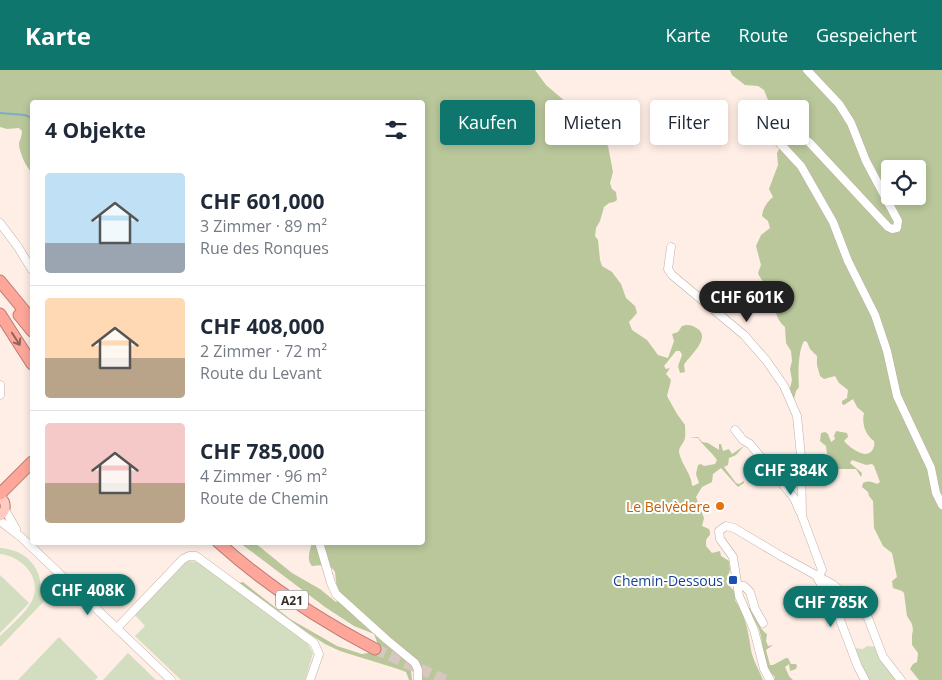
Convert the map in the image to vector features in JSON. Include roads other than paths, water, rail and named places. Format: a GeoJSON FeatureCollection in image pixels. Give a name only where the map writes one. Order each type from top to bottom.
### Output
{"type":"FeatureCollection","features":[{"type":"Feature","properties":{"kind":"highway"},"geometry":{"type":"LineString","coordinates":[[0,281],[30,328]]}},
{"type":"Feature","properties":{"kind":"highway"},"geometry":{"type":"LineString","coordinates":[[0,292],[30,318]]}},
{"type":"Feature","properties":{"kind":"highway"},"geometry":{"type":"LineString","coordinates":[[0,314],[30,361]]}},
{"type":"Feature","properties":{"kind":"highway"},"geometry":{"type":"LineString","coordinates":[[2,504],[30,465]]}},
{"type":"Feature","properties":{"kind":"highway"},"geometry":{"type":"LineString","coordinates":[[2,504],[30,472]]}},
{"type":"Feature","properties":{"kind":"highway"},"geometry":{"type":"LineString","coordinates":[[216,545],[250,569]]}},
{"type":"Feature","properties":{"kind":"highway","name":"A21"},"geometry":{"type":"LineString","coordinates":[[222,545],[250,569],[309,611],[375,649]]}},
{"type":"Feature","properties":{"kind":"highway"},"geometry":{"type":"LineString","coordinates":[[229,545],[250,569]]}},
{"type":"Feature","properties":{"kind":"street"},"geometry":{"type":"LineString","coordinates":[[808,70],[839,104],[852,123],[866,161],[898,221],[897,228],[892,229],[888,227],[818,151],[800,135],[772,116],[764,116],[761,123],[801,166],[835,226],[848,261],[875,315],[887,351],[897,396],[938,485],[942,506]]}},
{"type":"Feature","properties":{"kind":"street"},"geometry":{"type":"LineString","coordinates":[[0,223],[30,267]]}},
{"type":"Feature","properties":{"kind":"street"},"geometry":{"type":"LineString","coordinates":[[671,247],[668,269],[672,275],[744,335],[766,360],[784,386],[797,416],[801,456],[802,516]]}},
{"type":"Feature","properties":{"kind":"street"},"geometry":{"type":"LineString","coordinates":[[0,385],[0,395]]}},
{"type":"Feature","properties":{"kind":"street"},"geometry":{"type":"LineString","coordinates":[[735,430],[743,440],[750,444],[794,498],[822,570],[817,575]]}},
{"type":"Feature","properties":{"kind":"street"},"geometry":{"type":"LineString","coordinates":[[2,504],[21,537]]}},
{"type":"Feature","properties":{"kind":"street"},"geometry":{"type":"LineString","coordinates":[[0,521],[21,537],[171,680]]}},
{"type":"Feature","properties":{"kind":"street"},"geometry":{"type":"LineString","coordinates":[[770,680],[762,664],[754,630],[740,600],[733,557],[719,535],[720,530],[726,526],[734,528],[842,590],[863,610],[871,623],[883,657],[901,680]]}},
{"type":"Feature","properties":{"kind":"street"},"geometry":{"type":"LineString","coordinates":[[320,545],[335,592],[387,640],[416,663],[418,680]]}},
{"type":"Feature","properties":{"kind":"street"},"geometry":{"type":"LineString","coordinates":[[117,628],[183,559],[189,556],[196,556],[314,643],[319,654],[310,680]]}},
{"type":"Feature","properties":{"kind":"street"},"geometry":{"type":"LineString","coordinates":[[817,575],[838,614],[855,660],[865,680]]}},
{"type":"Feature","properties":{"kind":"street"},"geometry":{"type":"LineString","coordinates":[[738,586],[744,586],[750,592],[755,611],[764,623]]}},
{"type":"Feature","properties":{"kind":"waterway"},"geometry":{"type":"LineString","coordinates":[[0,113],[30,117]]}},
{"type":"Feature","properties":{"kind":"tunnel"},"geometry":{"type":"LineString","coordinates":[[375,649],[445,680]]}},
{"type":"Feature","properties":{"kind":"place","name":"Le Belvèdere"},"geometry":{"type":"Point","coordinates":[720,506]}},
{"type":"Feature","properties":{"kind":"place","name":"Chemin-Dessous"},"geometry":{"type":"Point","coordinates":[733,580]}}]}
